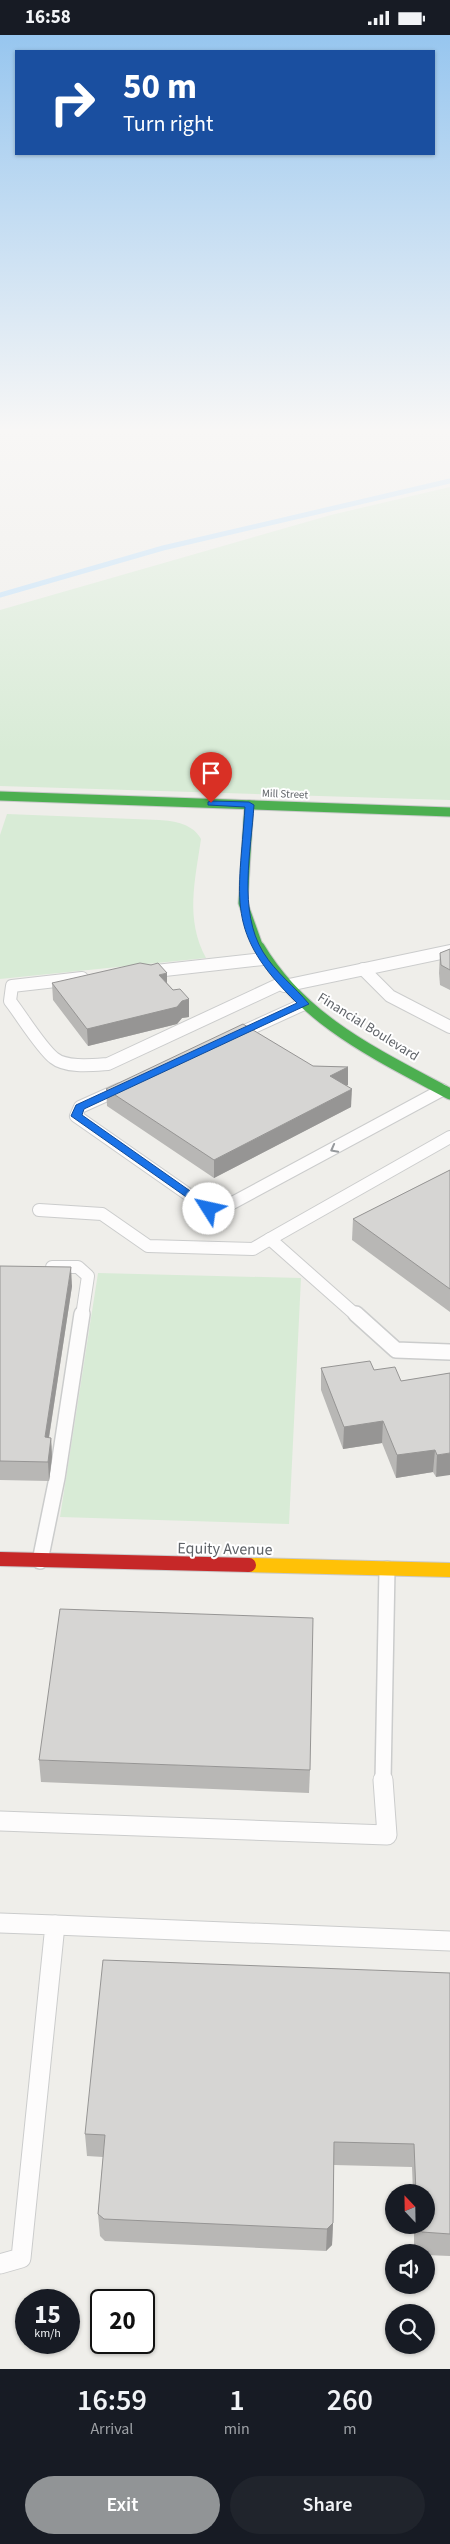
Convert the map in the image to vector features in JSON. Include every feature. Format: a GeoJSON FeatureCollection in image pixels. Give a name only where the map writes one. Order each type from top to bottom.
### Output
{"type":"FeatureCollection","features":[{"type":"Feature","properties":{"kind":"street","name":"Mill Street"},"geometry":{"type":"LineString","coordinates":[[1,798],[450,812]]}},
{"type":"Feature","properties":{"kind":"street","name":"Financial Boulevard"},"geometry":{"type":"LineString","coordinates":[[249,805],[243,905],[248,929],[263,959],[283,984],[304,1004],[332,1026],[446,1092]]}},
{"type":"Feature","properties":{"kind":"street","name":"Equity Avenue"},"geometry":{"type":"LineString","coordinates":[[1,1564],[40,1561],[450,1570]]}},
{"type":"Feature","properties":{"kind":"lane"},"geometry":{"type":"LineString","coordinates":[[89,978],[12,986],[10,1001],[54,1058],[66,1063],[108,1064],[283,984],[450,951]]}},
{"type":"Feature","properties":{"kind":"lane"},"geometry":{"type":"LineString","coordinates":[[138,973],[263,959]]}},
{"type":"Feature","properties":{"kind":"lane"},"geometry":{"type":"LineString","coordinates":[[363,969],[390,996],[450,1027]]}},
{"type":"Feature","properties":{"kind":"lane"},"geometry":{"type":"LineString","coordinates":[[223,1041],[304,1004]]}},
{"type":"Feature","properties":{"kind":"lane"},"geometry":{"type":"LineString","coordinates":[[134,1082],[80,1107],[76,1116],[209,1209],[222,1209],[377,1126],[446,1092]]}},
{"type":"Feature","properties":{"kind":"lane"},"geometry":{"type":"LineString","coordinates":[[40,1210],[102,1214],[148,1246],[253,1249],[450,1137]]}},
{"type":"Feature","properties":{"kind":"lane"},"geometry":{"type":"LineString","coordinates":[[270,1239],[396,1350],[450,1351]]}},
{"type":"Feature","properties":{"kind":"lane"},"geometry":{"type":"LineString","coordinates":[[39,1267],[78,1267],[88,1276],[57,1478],[40,1561]]}},
{"type":"Feature","properties":{"kind":"lane"},"geometry":{"type":"LineString","coordinates":[[0,1821],[387,1835],[383,1798],[387,1569]]}},
{"type":"Feature","properties":{"kind":"lane"},"geometry":{"type":"LineString","coordinates":[[0,1923],[450,1941]]}},
{"type":"Feature","properties":{"kind":"lane"},"geometry":{"type":"LineString","coordinates":[[0,2264],[21,2258],[55,1925]]}},
{"type":"Feature","properties":{"kind":"green space"},"geometry":{"type":"Polygon","coordinates":[[[258,536],[450,536],[450,800],[0,786],[0,610],[258,536]]]}},
{"type":"Feature","properties":{"kind":"green space"},"geometry":{"type":"Polygon","coordinates":[[[7,814],[165,820],[183,824],[193,830],[201,839],[194,885],[194,914],[196,929],[206,958],[0,979],[0,835],[7,814]]]}},
{"type":"Feature","properties":{"kind":"green space"},"geometry":{"type":"Polygon","coordinates":[[[98,1273],[301,1278],[289,1524],[60,1517],[98,1273]]]}},
{"type":"Feature","properties":{"kind":"building"},"geometry":{"type":"Polygon","coordinates":[[[450,949],[450,970],[441,965],[440,953],[450,949]]]}},
{"type":"Feature","properties":{"kind":"building"},"geometry":{"type":"Polygon","coordinates":[[[140,963],[151,965],[158,963],[167,973],[159,975],[173,990],[180,989],[189,999],[182,1001],[177,1007],[87,1029],[52,983],[140,963]]]}},
{"type":"Feature","properties":{"kind":"building"},"geometry":{"type":"Polygon","coordinates":[[[243,1024],[313,1066],[348,1067],[330,1076],[352,1089],[214,1160],[106,1089],[243,1024]]]}},
{"type":"Feature","properties":{"kind":"building"},"geometry":{"type":"Polygon","coordinates":[[[450,1170],[450,1289],[353,1219],[450,1170]]]}},
{"type":"Feature","properties":{"kind":"building"},"geometry":{"type":"Polygon","coordinates":[[[0,1266],[71,1267],[45,1437],[51,1438],[48,1462],[0,1461],[0,1266]]]}},
{"type":"Feature","properties":{"kind":"building"},"geometry":{"type":"Polygon","coordinates":[[[370,1361],[374,1370],[395,1367],[401,1381],[450,1373],[450,1453],[437,1455],[435,1450],[397,1455],[383,1421],[344,1427],[321,1368],[370,1361]]]}},
{"type":"Feature","properties":{"kind":"building"},"geometry":{"type":"Polygon","coordinates":[[[60,1609],[313,1618],[310,1770],[39,1760],[60,1609]]]}},
{"type":"Feature","properties":{"kind":"building"},"geometry":{"type":"Polygon","coordinates":[[[103,1960],[450,1973],[450,2234],[435,2233],[435,2184],[416,2184],[414,2144],[334,2142],[333,2223],[327,2229],[104,2219],[98,2214],[105,2135],[85,2134],[103,1960]]]}},
{"type":"Feature","properties":{"kind":"waterway"},"geometry":{"type":"LineString","coordinates":[[0,595],[163,548],[215,536]]}},
{"type":"Feature","properties":{"kind":"traffic: fast"},"geometry":{"type":"LineString","coordinates":[[0,796],[450,812]]}},
{"type":"Feature","properties":{"kind":"traffic: fast"},"geometry":{"type":"LineString","coordinates":[[249,805],[243,890],[244,907],[256,942],[274,972],[297,998],[355,1042],[450,1094]]}},
{"type":"Feature","properties":{"kind":"traffic: slow"},"geometry":{"type":"LineString","coordinates":[[249,1565],[450,1570]]}},
{"type":"Feature","properties":{"kind":"traffic: jam"},"geometry":{"type":"LineString","coordinates":[[0,1559],[249,1565]]}},
{"type":"Feature","properties":{"kind":"route"},"geometry":{"type":"LineString","coordinates":[[209,1209],[76,1116],[80,1107],[304,1004],[276,977],[258,951],[248,929],[243,905],[249,805],[211,803]]}}]}
